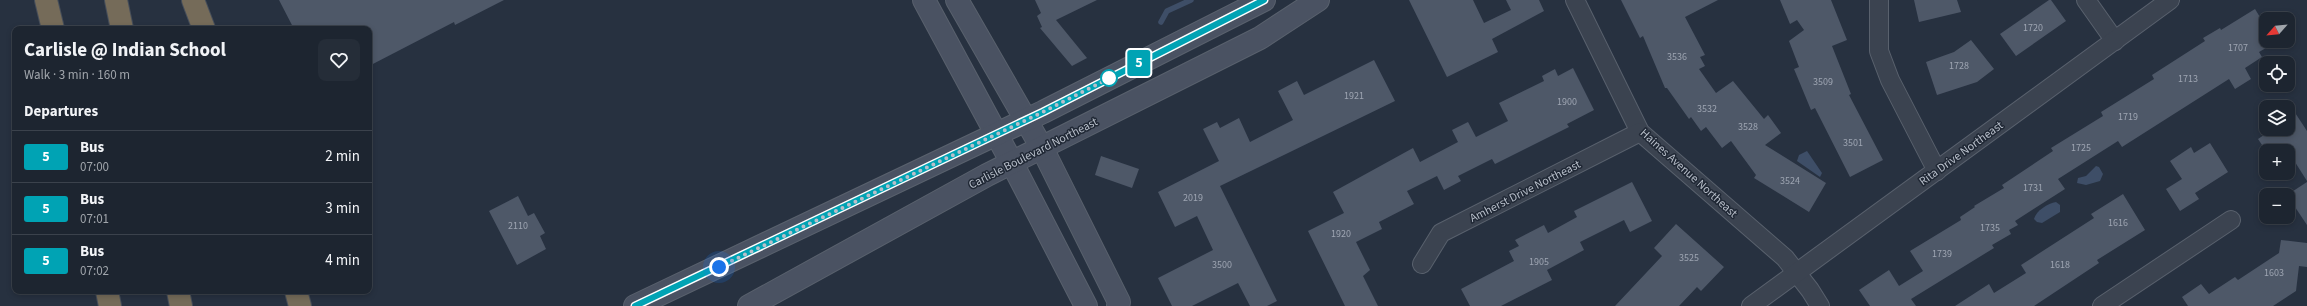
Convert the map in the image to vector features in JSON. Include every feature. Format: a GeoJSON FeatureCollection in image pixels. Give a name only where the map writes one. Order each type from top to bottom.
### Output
{"type":"FeatureCollection","features":[{"type":"Feature","properties":{"kind":"highway"},"geometry":{"type":"LineString","coordinates":[[46,0],[52,26]]}},
{"type":"Feature","properties":{"kind":"highway"},"geometry":{"type":"LineString","coordinates":[[116,0],[121,26]]}},
{"type":"Feature","properties":{"kind":"highway"},"geometry":{"type":"LineString","coordinates":[[193,0],[203,26]]}},
{"type":"Feature","properties":{"kind":"highway"},"geometry":{"type":"LineString","coordinates":[[108,294],[110,306]]}},
{"type":"Feature","properties":{"kind":"highway"},"geometry":{"type":"LineString","coordinates":[[179,294],[181,306]]}},
{"type":"Feature","properties":{"kind":"highway"},"geometry":{"type":"LineString","coordinates":[[297,294],[300,306]]}},
{"type":"Feature","properties":{"kind":"main road"},"geometry":{"type":"LineString","coordinates":[[924,0],[1012,163],[1086,306]]}},
{"type":"Feature","properties":{"kind":"main road"},"geometry":{"type":"LineString","coordinates":[[957,0],[1042,148],[1119,302],[1118,306]]}},
{"type":"Feature","properties":{"kind":"main road"},"geometry":{"type":"LineString","coordinates":[[636,306],[1027,120],[1264,0]]}},
{"type":"Feature","properties":{"kind":"main road","name":"Carlisle Boulevard Northeast"},"geometry":{"type":"LineString","coordinates":[[749,306],[1012,163],[1260,38],[1318,0]]}},
{"type":"Feature","properties":{"kind":"street","name":"Haines Avenue Northeast"},"geometry":{"type":"LineString","coordinates":[[1574,0],[1640,132],[1785,258],[1796,271],[1820,306]]}},
{"type":"Feature","properties":{"kind":"street"},"geometry":{"type":"LineString","coordinates":[[1879,0],[1879,51],[1890,80],[1937,171]]}},
{"type":"Feature","properties":{"kind":"street"},"geometry":{"type":"LineString","coordinates":[[2086,0],[2115,41]]}},
{"type":"Feature","properties":{"kind":"street","name":"Rita Drive Northeast"},"geometry":{"type":"LineString","coordinates":[[1751,306],[1796,271],[1937,171],[2170,0]]}},
{"type":"Feature","properties":{"kind":"street","name":"Amherst Drive Northeast"},"geometry":{"type":"LineString","coordinates":[[1422,264],[1441,233],[1640,132]]}},
{"type":"Feature","properties":{"kind":"street"},"geometry":{"type":"LineString","coordinates":[[2102,306],[2231,220]]}},
{"type":"Feature","properties":{"kind":"water"},"geometry":{"type":"Polygon","coordinates":[[[1807,151],[1822,173],[1820,177],[1797,161],[1799,155],[1807,151]]]}},
{"type":"Feature","properties":{"kind":"water"},"geometry":{"type":"Polygon","coordinates":[[[2096,166],[2099,167],[2103,174],[2100,181],[2086,185],[2077,183],[2078,178],[2086,176],[2096,166]]]}},
{"type":"Feature","properties":{"kind":"water"},"geometry":{"type":"Polygon","coordinates":[[[2056,202],[2060,205],[2060,212],[2042,223],[2037,222],[2034,219],[2037,213],[2043,208],[2056,202]]]}},
{"type":"Feature","properties":{"kind":"building"},"geometry":{"type":"Polygon","coordinates":[[[279,0],[504,0],[455,25],[454,22],[372,64],[372,26],[292,26],[279,0]]]}},
{"type":"Feature","properties":{"kind":"building"},"geometry":{"type":"Polygon","coordinates":[[[1035,0],[1097,0],[1056,20],[1087,58],[1072,66],[1040,28],[1042,27],[1037,16],[1041,13],[1035,0]]]}},
{"type":"Feature","properties":{"kind":"building"},"geometry":{"type":"Polygon","coordinates":[[[1409,0],[1473,0],[1484,23],[1511,10],[1506,0],[1539,0],[1544,11],[1492,39],[1498,52],[1447,77],[1409,0]]]}},
{"type":"Feature","properties":{"kind":"building"},"geometry":{"type":"Polygon","coordinates":[[[1621,0],[1718,0],[1685,17],[1705,55],[1700,57],[1705,66],[1699,69],[1716,93],[1733,81],[1764,119],[1768,115],[1781,133],[1765,145],[1826,183],[1809,212],[1754,178],[1756,175],[1731,141],[1722,148],[1706,127],[1701,131],[1691,117],[1689,119],[1667,88],[1665,88],[1643,36],[1640,38],[1621,0]]]}},
{"type":"Feature","properties":{"kind":"building"},"geometry":{"type":"Polygon","coordinates":[[[1780,0],[1831,0],[1847,40],[1832,46],[1851,94],[1849,95],[1883,160],[1850,177],[1815,108],[1811,110],[1794,69],[1799,67],[1789,41],[1804,30],[1797,20],[1790,24],[1780,0]]]}},
{"type":"Feature","properties":{"kind":"building"},"geometry":{"type":"Polygon","coordinates":[[[1914,0],[1957,0],[1961,12],[1919,22],[1914,0]]]}},
{"type":"Feature","properties":{"kind":"building"},"geometry":{"type":"Polygon","coordinates":[[[2051,0],[2066,21],[2016,56],[2000,34],[2051,0]]]}},
{"type":"Feature","properties":{"kind":"building"},"geometry":{"type":"Polygon","coordinates":[[[2255,9],[2259,16],[2259,48],[2266,48],[2259,52],[2261,56],[2259,56],[2259,59],[2245,68],[2251,79],[2235,89],[2229,79],[2122,147],[2118,141],[2058,179],[2065,189],[2015,221],[2018,225],[2009,230],[2011,234],[1992,245],[1994,248],[1911,299],[1916,306],[1870,306],[1859,290],[1889,270],[1899,286],[1923,271],[1910,251],[1961,220],[1960,217],[1975,207],[1974,206],[2004,188],[2002,185],[2053,151],[2051,148],[2103,116],[2101,112],[2154,79],[2152,75],[2205,41],[2203,38],[2220,28],[2221,30],[2255,9]]]}},
{"type":"Feature","properties":{"kind":"building"},"geometry":{"type":"Polygon","coordinates":[[[1971,40],[1994,69],[1977,82],[1937,95],[1926,62],[1954,52],[1971,40]]]}},
{"type":"Feature","properties":{"kind":"building"},"geometry":{"type":"Polygon","coordinates":[[[1374,60],[1395,101],[1220,186],[1277,301],[1267,306],[1250,306],[1238,283],[1192,306],[1172,306],[1158,278],[1213,250],[1197,216],[1175,227],[1158,192],[1219,161],[1203,129],[1217,122],[1220,128],[1239,118],[1250,142],[1293,120],[1278,91],[1297,81],[1304,95],[1374,60]]]}},
{"type":"Feature","properties":{"kind":"building"},"geometry":{"type":"Polygon","coordinates":[[[1573,68],[1594,110],[1567,124],[1569,127],[1495,164],[1492,159],[1458,176],[1461,181],[1444,190],[1437,176],[1407,191],[1414,204],[1379,222],[1382,229],[1356,242],[1370,270],[1363,276],[1378,306],[1345,306],[1308,231],[1344,213],[1333,192],[1413,148],[1420,162],[1458,142],[1452,130],[1468,122],[1476,137],[1508,121],[1499,103],[1544,81],[1542,76],[1555,69],[1558,76],[1573,68]]]}},
{"type":"Feature","properties":{"kind":"building"},"geometry":{"type":"Polygon","coordinates":[[[2295,113],[2307,131],[2307,181],[2295,162],[2295,144],[2261,144],[2258,139],[2262,136],[2295,136],[2295,113]]]}},
{"type":"Feature","properties":{"kind":"building"},"geometry":{"type":"Polygon","coordinates":[[[2210,143],[2228,172],[2195,193],[2199,199],[2180,211],[2166,189],[2182,179],[2170,161],[2191,147],[2194,153],[2210,143]]]}},
{"type":"Feature","properties":{"kind":"building"},"geometry":{"type":"Polygon","coordinates":[[[1101,156],[1139,169],[1132,188],[1095,175],[1101,156]]]}},
{"type":"Feature","properties":{"kind":"building"},"geometry":{"type":"Polygon","coordinates":[[[1632,182],[1652,221],[1630,232],[1624,220],[1580,242],[1584,250],[1547,270],[1552,280],[1501,306],[1470,306],[1461,289],[1514,261],[1509,251],[1519,246],[1515,240],[1544,225],[1548,233],[1577,217],[1574,211],[1632,182]]]}},
{"type":"Feature","properties":{"kind":"building"},"geometry":{"type":"Polygon","coordinates":[[[2307,182],[2307,225],[2295,207],[2295,190],[2307,182]]]}},
{"type":"Feature","properties":{"kind":"building"},"geometry":{"type":"Polygon","coordinates":[[[2123,194],[2145,230],[2097,260],[2099,263],[2034,306],[1955,306],[1989,284],[1994,293],[2026,273],[2021,265],[2094,218],[2091,214],[2123,194]]]}},
{"type":"Feature","properties":{"kind":"building"},"geometry":{"type":"Polygon","coordinates":[[[518,196],[528,216],[534,213],[545,233],[540,236],[546,249],[517,265],[489,211],[518,196]]]}},
{"type":"Feature","properties":{"kind":"building"},"geometry":{"type":"Polygon","coordinates":[[[1676,224],[1724,267],[1701,291],[1697,287],[1679,306],[1615,306],[1662,256],[1654,248],[1676,224]]]}},
{"type":"Feature","properties":{"kind":"building"},"geometry":{"type":"Polygon","coordinates":[[[2281,240],[2307,243],[2307,267],[2299,266],[2296,291],[2273,306],[2188,306],[2182,297],[2201,284],[2209,294],[2235,277],[2238,280],[2279,253],[2281,240]]]}},
{"type":"Feature","properties":{"kind":"waterway"},"geometry":{"type":"LineString","coordinates":[[1161,22],[1167,11],[1191,0]]}},
{"type":"Feature","properties":{"kind":"bus line","name":"5"},"geometry":{"type":"LineString","coordinates":[[635,306],[803,228],[1043,112],[1264,0]]}},
{"type":"Feature","properties":{"kind":"route"},"geometry":{"type":"LineString","coordinates":[[719,267],[1043,112],[1114,76],[1109,78]]}}]}
